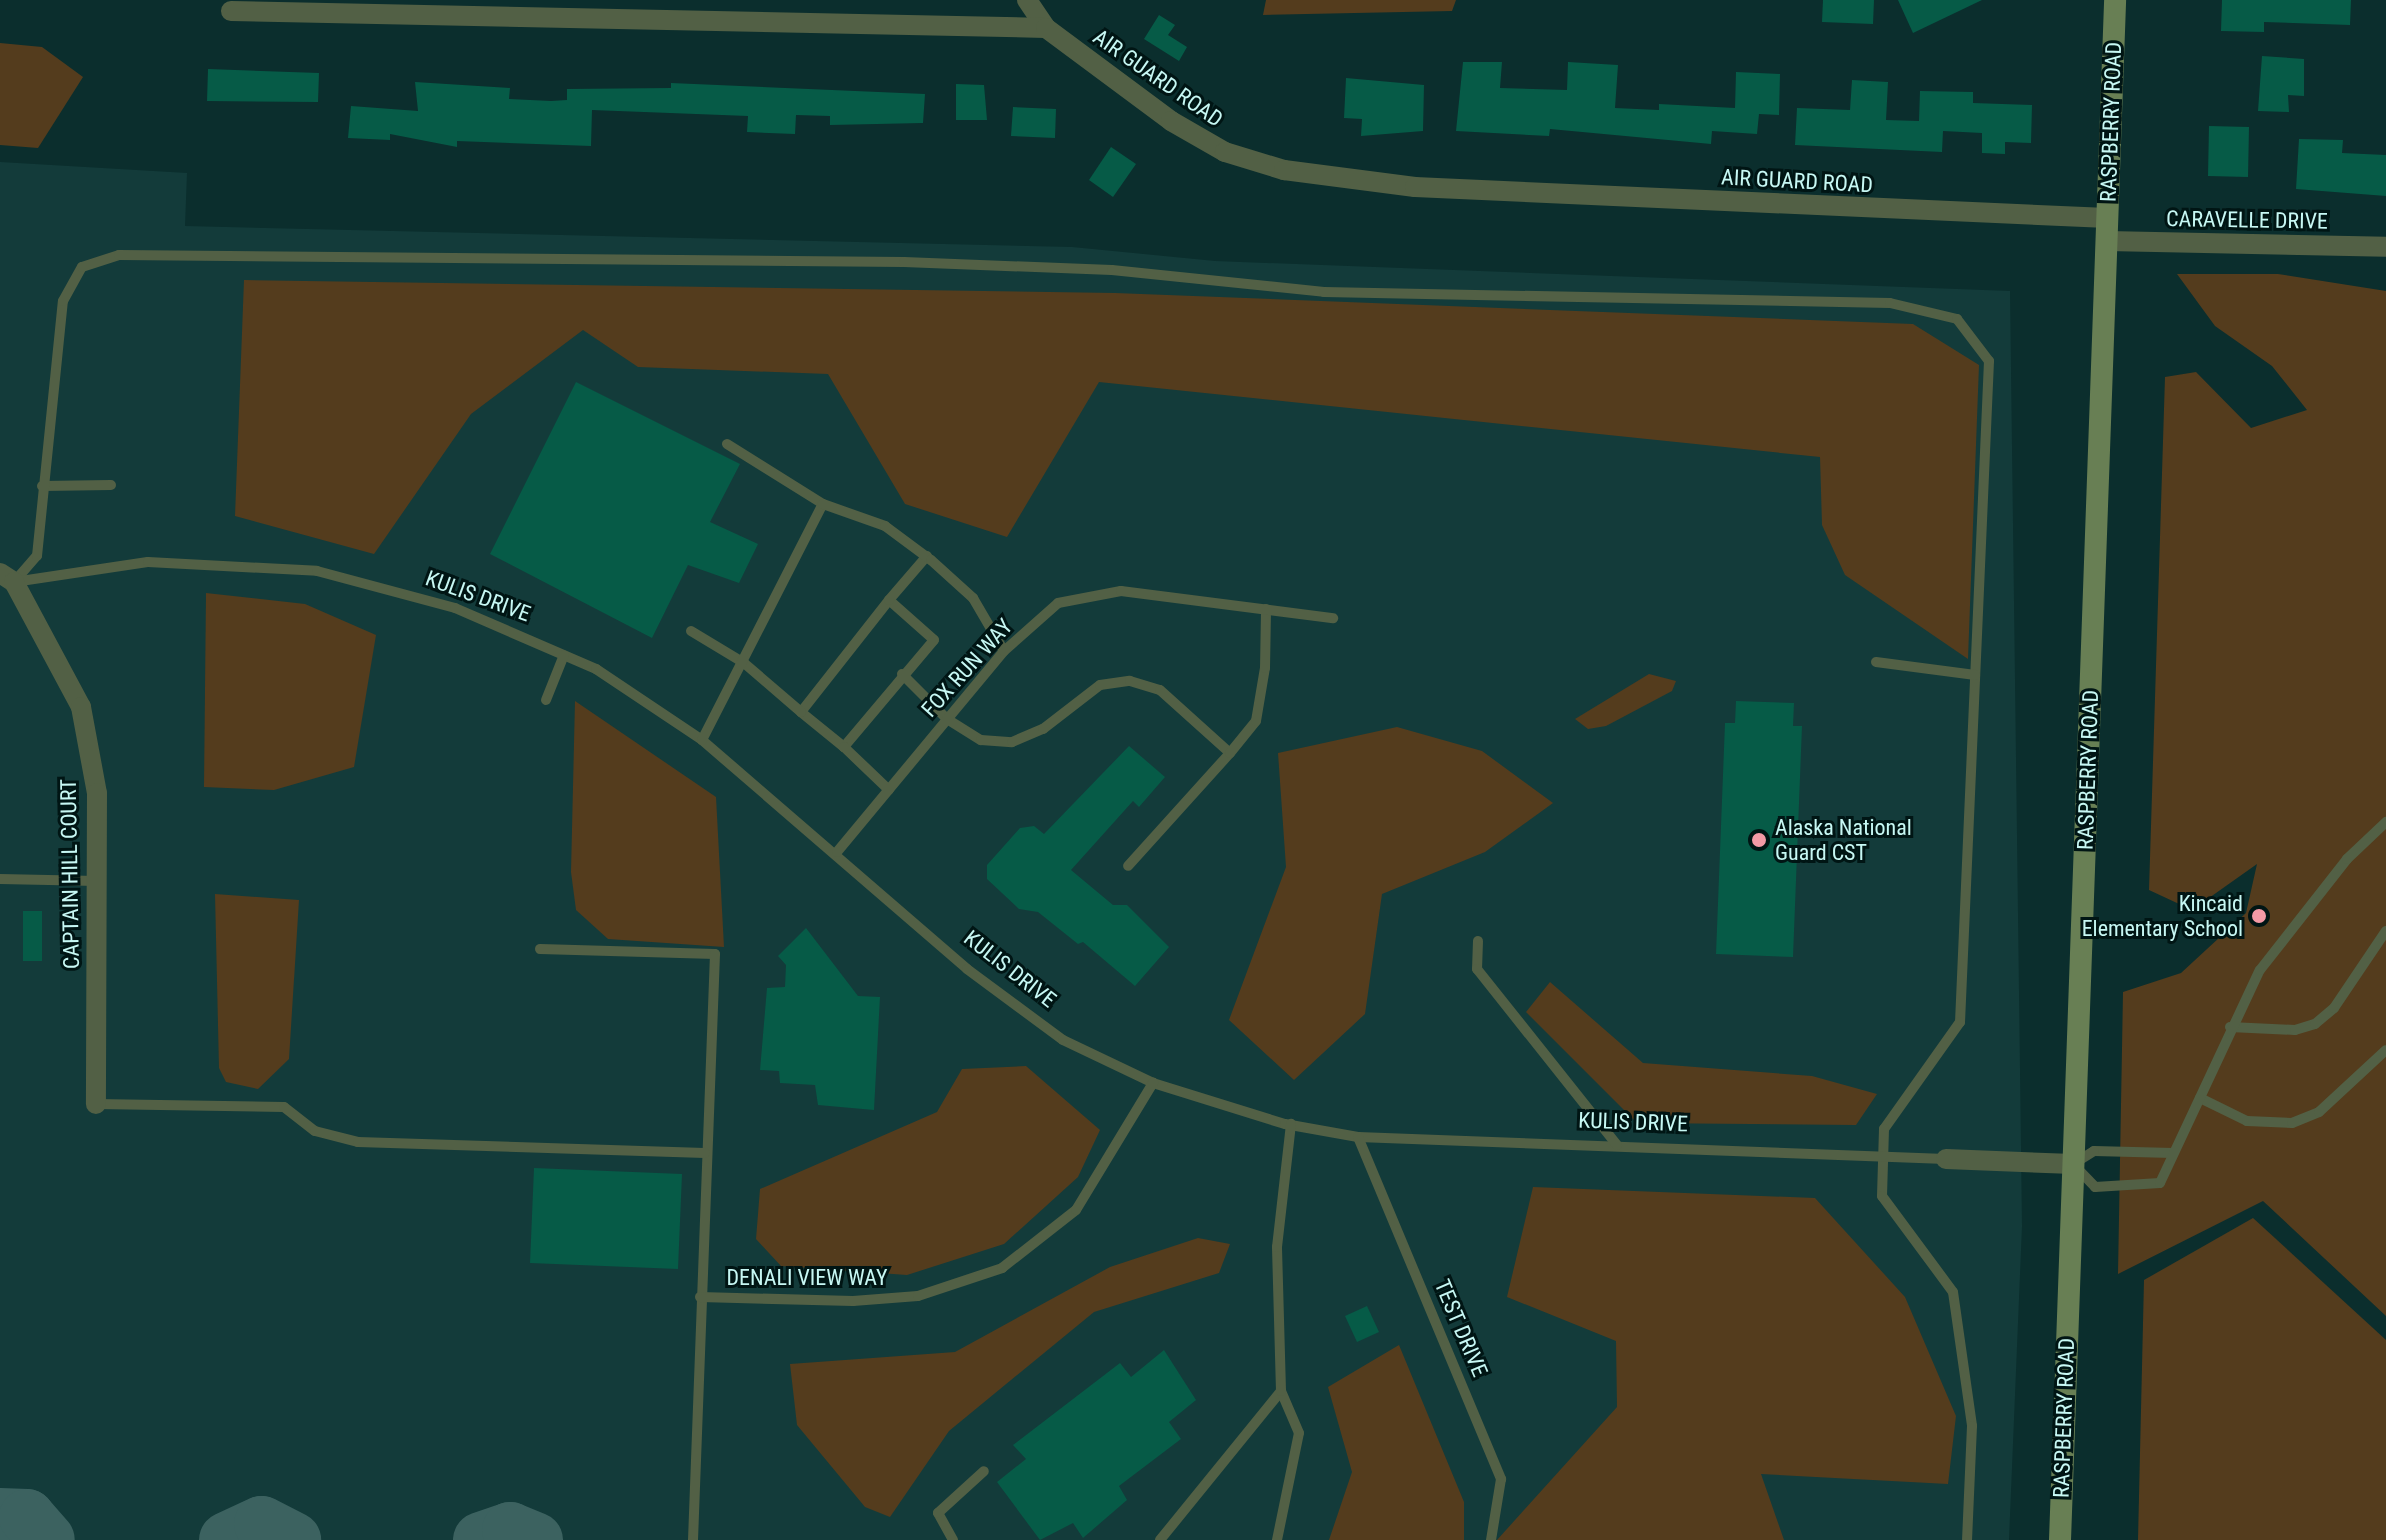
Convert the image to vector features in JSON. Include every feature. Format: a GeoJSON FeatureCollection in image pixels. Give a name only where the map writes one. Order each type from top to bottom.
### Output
{"type":"FeatureCollection","features":[{"type":"Feature","properties":{"kind":"main road","name":"RASPBERRY ROAD"},"geometry":{"type":"LineString","coordinates":[[2060,1540],[2115,0]]}},
{"type":"Feature","properties":{"kind":"street","name":"AIR GUARD ROAD"},"geometry":{"type":"LineString","coordinates":[[1027,0],[1046,28],[1171,121],[1225,152],[1284,170],[1415,187],[2107,218]]}},
{"type":"Feature","properties":{"kind":"street"},"geometry":{"type":"LineString","coordinates":[[231,11],[1046,28]]}},
{"type":"Feature","properties":{"kind":"street","name":"CARAVELLE DRIVE"},"geometry":{"type":"LineString","coordinates":[[2107,241],[2386,247]]}},
{"type":"Feature","properties":{"kind":"street","name":"CAPTAIN HILL COURT"},"geometry":{"type":"LineString","coordinates":[[7,578],[81,707],[97,793],[96,1104]]}},
{"type":"Feature","properties":{"kind":"street","name":"KULIS DRIVE"},"geometry":{"type":"LineString","coordinates":[[1946,1159],[2073,1164]]}},
{"type":"Feature","properties":{"kind":"lane"},"geometry":{"type":"LineString","coordinates":[[7,578],[37,556],[63,301],[82,267],[119,255],[904,262],[1112,270],[1324,292],[1890,303],[1957,319],[1989,361],[1960,1022],[1884,1129],[1882,1196],[1953,1292],[1972,1426],[1967,1540]]}},
{"type":"Feature","properties":{"kind":"lane"},"geometry":{"type":"LineString","coordinates":[[727,444],[823,504],[885,526],[927,556],[973,598],[1004,651]]}},
{"type":"Feature","properties":{"kind":"lane"},"geometry":{"type":"LineString","coordinates":[[42,486],[111,485]]}},
{"type":"Feature","properties":{"kind":"lane"},"geometry":{"type":"LineString","coordinates":[[702,740],[823,504]]}},
{"type":"Feature","properties":{"kind":"lane"},"geometry":{"type":"LineString","coordinates":[[801,712],[927,556]]}},
{"type":"Feature","properties":{"kind":"lane","name":"KULIS DRIVE"},"geometry":{"type":"LineString","coordinates":[[7,578],[148,562],[317,571],[455,608],[596,669],[702,740],[837,852],[967,969],[1051,1031],[1153,1083],[1291,1124],[1358,1137],[1946,1159]]}},
{"type":"Feature","properties":{"kind":"lane","name":"FOX RUN WAY"},"geometry":{"type":"LineString","coordinates":[[837,852],[1004,651],[1058,603],[1121,591],[1333,618]]}},
{"type":"Feature","properties":{"kind":"lane"},"geometry":{"type":"LineString","coordinates":[[844,747],[902,674],[934,640],[889,600]]}},
{"type":"Feature","properties":{"kind":"lane"},"geometry":{"type":"LineString","coordinates":[[1128,866],[1256,721],[1265,668],[1266,609]]}},
{"type":"Feature","properties":{"kind":"lane"},"geometry":{"type":"LineString","coordinates":[[691,631],[744,663],[844,747],[889,790]]}},
{"type":"Feature","properties":{"kind":"lane"},"geometry":{"type":"LineString","coordinates":[[546,700],[564,655]]}},
{"type":"Feature","properties":{"kind":"lane"},"geometry":{"type":"LineString","coordinates":[[1876,662],[1975,675]]}},
{"type":"Feature","properties":{"kind":"lane"},"geometry":{"type":"LineString","coordinates":[[902,674],[947,719],[981,740],[1012,742],[1043,729],[1100,685],[1130,681],[1160,690],[1230,753]]}},
{"type":"Feature","properties":{"kind":"lane"},"geometry":{"type":"LineString","coordinates":[[2173,1153],[2094,1151],[2073,1164],[2095,1187],[2149,1187],[2160,1183],[2230,1027],[2299,916],[2386,822]]}},
{"type":"Feature","properties":{"kind":"lane"},"geometry":{"type":"LineString","coordinates":[[0,879],[97,881]]}},
{"type":"Feature","properties":{"kind":"lane"},"geometry":{"type":"LineString","coordinates":[[2230,1027],[2295,1030],[2315,1024],[2334,1008],[2386,931]]}},
{"type":"Feature","properties":{"kind":"lane"},"geometry":{"type":"LineString","coordinates":[[1478,941],[1477,969],[1617,1145]]}},
{"type":"Feature","properties":{"kind":"lane"},"geometry":{"type":"LineString","coordinates":[[540,949],[715,954],[705,1153],[693,1540]]}},
{"type":"Feature","properties":{"kind":"lane"},"geometry":{"type":"LineString","coordinates":[[2200,1098],[2247,1121],[2292,1123],[2319,1112],[2386,1050]]}},
{"type":"Feature","properties":{"kind":"lane","name":"DENALI VIEW WAY"},"geometry":{"type":"LineString","coordinates":[[700,1297],[918,1296],[1002,1268],[1076,1210],[1153,1083]]}},
{"type":"Feature","properties":{"kind":"lane"},"geometry":{"type":"LineString","coordinates":[[96,1104],[284,1107],[315,1131],[358,1142],[705,1153]]}},
{"type":"Feature","properties":{"kind":"lane"},"geometry":{"type":"LineString","coordinates":[[1277,1540],[1299,1433],[1281,1391],[1277,1247],[1291,1124]]}},
{"type":"Feature","properties":{"kind":"lane","name":"TEST DRIVE"},"geometry":{"type":"LineString","coordinates":[[1358,1137],[1501,1479],[1491,1540]]}},
{"type":"Feature","properties":{"kind":"lane"},"geometry":{"type":"LineString","coordinates":[[1160,1540],[1281,1391]]}},
{"type":"Feature","properties":{"kind":"lane"},"geometry":{"type":"LineString","coordinates":[[953,1540],[938,1513],[984,1471]]}},
{"type":"Feature","properties":{"kind":"shaded area"},"geometry":{"type":"Polygon","coordinates":[[[1266,0],[1456,0],[1452,11],[1263,15],[1266,0]]]}},
{"type":"Feature","properties":{"kind":"shaded area"},"geometry":{"type":"Polygon","coordinates":[[[0,43],[42,47],[83,77],[38,148],[0,145],[0,43]]]}},
{"type":"Feature","properties":{"kind":"shaded area"},"geometry":{"type":"Polygon","coordinates":[[[0,162],[187,173],[185,226],[1072,247],[1215,261],[2010,291],[2022,1226],[2009,1540],[0,1540],[0,162]]]}},
{"type":"Feature","properties":{"kind":"shaded area","name":"Kincaid Elementary School"},"geometry":{"type":"Polygon","coordinates":[[[2177,274],[2278,274],[2386,291],[2386,1316],[2263,1201],[2118,1274],[2123,992],[2181,973],[2246,913],[2257,864],[2192,910],[2149,890],[2165,377],[2196,372],[2251,428],[2307,410],[2272,366],[2215,326],[2177,274]]]}},
{"type":"Feature","properties":{"kind":"shaded area"},"geometry":{"type":"Polygon","coordinates":[[[244,280],[1115,293],[1913,324],[1979,365],[1968,659],[1845,575],[1822,525],[1820,457],[1099,382],[1007,537],[905,504],[828,374],[638,367],[583,330],[471,414],[374,554],[235,516],[244,280]]]}},
{"type":"Feature","properties":{"kind":"shaded area"},"geometry":{"type":"Polygon","coordinates":[[[206,593],[305,604],[376,635],[354,767],[274,790],[204,787],[206,593]]]}},
{"type":"Feature","properties":{"kind":"shaded area"},"geometry":{"type":"Polygon","coordinates":[[[1649,674],[1676,681],[1672,691],[1606,726],[1588,729],[1575,719],[1649,674]]]}},
{"type":"Feature","properties":{"kind":"shaded area"},"geometry":{"type":"Polygon","coordinates":[[[575,701],[716,797],[724,947],[608,939],[576,910],[571,872],[575,701]]]}},
{"type":"Feature","properties":{"kind":"shaded area"},"geometry":{"type":"Polygon","coordinates":[[[1397,727],[1482,751],[1553,803],[1485,852],[1382,894],[1365,1014],[1294,1080],[1229,1020],[1286,867],[1278,753],[1397,727]]]}},
{"type":"Feature","properties":{"kind":"shaded area"},"geometry":{"type":"Polygon","coordinates":[[[215,894],[299,900],[289,1059],[258,1089],[226,1082],[219,1068],[215,894]]]}},
{"type":"Feature","properties":{"kind":"shaded area"},"geometry":{"type":"Polygon","coordinates":[[[1550,982],[1643,1063],[1812,1076],[1877,1094],[1856,1125],[1637,1123],[1526,1012],[1550,982]]]}},
{"type":"Feature","properties":{"kind":"shaded area"},"geometry":{"type":"Polygon","coordinates":[[[1026,1066],[1100,1130],[1078,1177],[1004,1244],[907,1275],[781,1266],[756,1239],[760,1189],[937,1112],[962,1069],[1026,1066]]]}},
{"type":"Feature","properties":{"kind":"shaded area"},"geometry":{"type":"Polygon","coordinates":[[[1533,1187],[1815,1198],[1905,1297],[1956,1416],[1948,1484],[1761,1474],[1784,1540],[1497,1540],[1617,1407],[1616,1341],[1507,1297],[1533,1187]]]}},
{"type":"Feature","properties":{"kind":"shaded area"},"geometry":{"type":"Polygon","coordinates":[[[2253,1218],[2386,1340],[2386,1540],[2138,1540],[2144,1280],[2253,1218]]]}},
{"type":"Feature","properties":{"kind":"shaded area"},"geometry":{"type":"Polygon","coordinates":[[[1198,1238],[1230,1244],[1219,1273],[1094,1312],[949,1431],[890,1517],[865,1507],[797,1425],[790,1364],[955,1352],[1110,1267],[1198,1238]]]}},
{"type":"Feature","properties":{"kind":"shaded area"},"geometry":{"type":"Polygon","coordinates":[[[1399,1345],[1464,1502],[1464,1540],[1329,1540],[1352,1472],[1328,1387],[1399,1345]]]}},
{"type":"Feature","properties":{"kind":"building"},"geometry":{"type":"Polygon","coordinates":[[[1823,0],[1874,0],[1873,24],[1822,22],[1823,0]]]}},
{"type":"Feature","properties":{"kind":"building"},"geometry":{"type":"Polygon","coordinates":[[[1898,0],[1982,0],[1913,33],[1898,0]]]}},
{"type":"Feature","properties":{"kind":"building"},"geometry":{"type":"Polygon","coordinates":[[[2222,0],[2351,0],[2350,25],[2264,22],[2264,32],[2221,31],[2222,0]]]}},
{"type":"Feature","properties":{"kind":"building"},"geometry":{"type":"Polygon","coordinates":[[[1159,15],[1175,25],[1168,35],[1187,47],[1179,61],[1144,39],[1159,15]]]}},
{"type":"Feature","properties":{"kind":"building"},"geometry":{"type":"Polygon","coordinates":[[[2262,56],[2304,59],[2304,96],[2288,95],[2289,112],[2258,111],[2262,56]]]}},
{"type":"Feature","properties":{"kind":"building"},"geometry":{"type":"Polygon","coordinates":[[[1463,62],[1502,62],[1500,88],[1567,90],[1568,62],[1618,65],[1615,108],[1659,110],[1659,104],[1735,108],[1736,72],[1780,74],[1779,115],[1759,114],[1757,134],[1712,131],[1711,144],[1550,129],[1549,136],[1456,131],[1463,62]]]}},
{"type":"Feature","properties":{"kind":"building"},"geometry":{"type":"Polygon","coordinates":[[[208,69],[319,73],[318,102],[207,101],[208,69]]]}},
{"type":"Feature","properties":{"kind":"building"},"geometry":{"type":"Polygon","coordinates":[[[1346,78],[1424,85],[1423,131],[1361,136],[1362,119],[1344,118],[1346,78]]]}},
{"type":"Feature","properties":{"kind":"building"},"geometry":{"type":"Polygon","coordinates":[[[1852,80],[1888,82],[1886,120],[1919,121],[1920,91],[1973,92],[1973,103],[2032,105],[2031,143],[2005,142],[2005,154],[1982,153],[1982,133],[1943,131],[1942,152],[1795,145],[1797,108],[1850,110],[1852,80]]]}},
{"type":"Feature","properties":{"kind":"building"},"geometry":{"type":"Polygon","coordinates":[[[415,82],[510,88],[509,99],[551,101],[567,100],[567,89],[671,88],[671,83],[925,94],[923,123],[830,125],[830,116],[796,115],[795,134],[747,132],[748,116],[592,110],[591,146],[457,141],[457,147],[390,134],[390,140],[348,138],[351,106],[418,111],[415,82]]]}},
{"type":"Feature","properties":{"kind":"building"},"geometry":{"type":"Polygon","coordinates":[[[956,84],[984,85],[987,120],[956,120],[956,84]]]}},
{"type":"Feature","properties":{"kind":"building"},"geometry":{"type":"Polygon","coordinates":[[[1013,107],[1056,109],[1055,138],[1011,136],[1013,107]]]}},
{"type":"Feature","properties":{"kind":"building"},"geometry":{"type":"Polygon","coordinates":[[[2209,126],[2249,127],[2248,177],[2208,176],[2209,126]]]}},
{"type":"Feature","properties":{"kind":"building"},"geometry":{"type":"Polygon","coordinates":[[[2299,139],[2343,140],[2342,153],[2386,155],[2386,196],[2296,189],[2299,139]]]}},
{"type":"Feature","properties":{"kind":"building"},"geometry":{"type":"Polygon","coordinates":[[[1111,147],[1136,164],[1113,197],[1089,180],[1111,147]]]}},
{"type":"Feature","properties":{"kind":"building"},"geometry":{"type":"Polygon","coordinates":[[[576,382],[740,464],[710,522],[758,544],[739,583],[688,565],[652,638],[490,554],[576,382]]]}},
{"type":"Feature","properties":{"kind":"building","name":"Alaska National Guard CST"},"geometry":{"type":"Polygon","coordinates":[[[1736,701],[1794,703],[1793,726],[1802,726],[1793,957],[1716,954],[1725,723],[1735,723],[1736,701]]]}},
{"type":"Feature","properties":{"kind":"building"},"geometry":{"type":"Polygon","coordinates":[[[1129,746],[1165,777],[1139,807],[1133,801],[1071,870],[1113,905],[1127,905],[1169,947],[1135,986],[1083,942],[1078,944],[1038,912],[1019,909],[987,879],[987,865],[1020,828],[1034,826],[1044,834],[1129,746]]]}},
{"type":"Feature","properties":{"kind":"building"},"geometry":{"type":"Polygon","coordinates":[[[23,911],[42,911],[42,961],[23,961],[23,911]]]}},
{"type":"Feature","properties":{"kind":"building"},"geometry":{"type":"Polygon","coordinates":[[[806,928],[858,996],[880,997],[874,1110],[818,1105],[815,1085],[780,1083],[779,1071],[760,1070],[767,988],[785,987],[786,965],[778,956],[806,928]]]}},
{"type":"Feature","properties":{"kind":"building"},"geometry":{"type":"Polygon","coordinates":[[[534,1168],[682,1174],[678,1269],[530,1263],[534,1168]]]}},
{"type":"Feature","properties":{"kind":"building"},"geometry":{"type":"Polygon","coordinates":[[[1367,1306],[1379,1332],[1357,1342],[1345,1316],[1367,1306]]]}},
{"type":"Feature","properties":{"kind":"building"},"geometry":{"type":"Polygon","coordinates":[[[1164,1350],[1196,1400],[1169,1422],[1181,1439],[1119,1486],[1127,1500],[1083,1538],[1073,1523],[1040,1540],[997,1482],[1026,1459],[1013,1445],[1120,1363],[1131,1377],[1164,1350]]]}},
{"type":"Feature","properties":{"kind":"taxiway"},"geometry":{"type":"LineString","coordinates":[[0,1516],[27,1517],[47,1540]]}},
{"type":"Feature","properties":{"kind":"taxiway"},"geometry":{"type":"LineString","coordinates":[[227,1540],[262,1524],[293,1540]]}},
{"type":"Feature","properties":{"kind":"taxiway"},"geometry":{"type":"LineString","coordinates":[[481,1540],[510,1530],[535,1540]]}},
{"type":"Feature","properties":{"kind":"place","name":"Alaska National Guard CST"},"geometry":{"type":"Point","coordinates":[1759,840]}},
{"type":"Feature","properties":{"kind":"place","name":"Kincaid Elementary School"},"geometry":{"type":"Point","coordinates":[2259,916]}}]}
